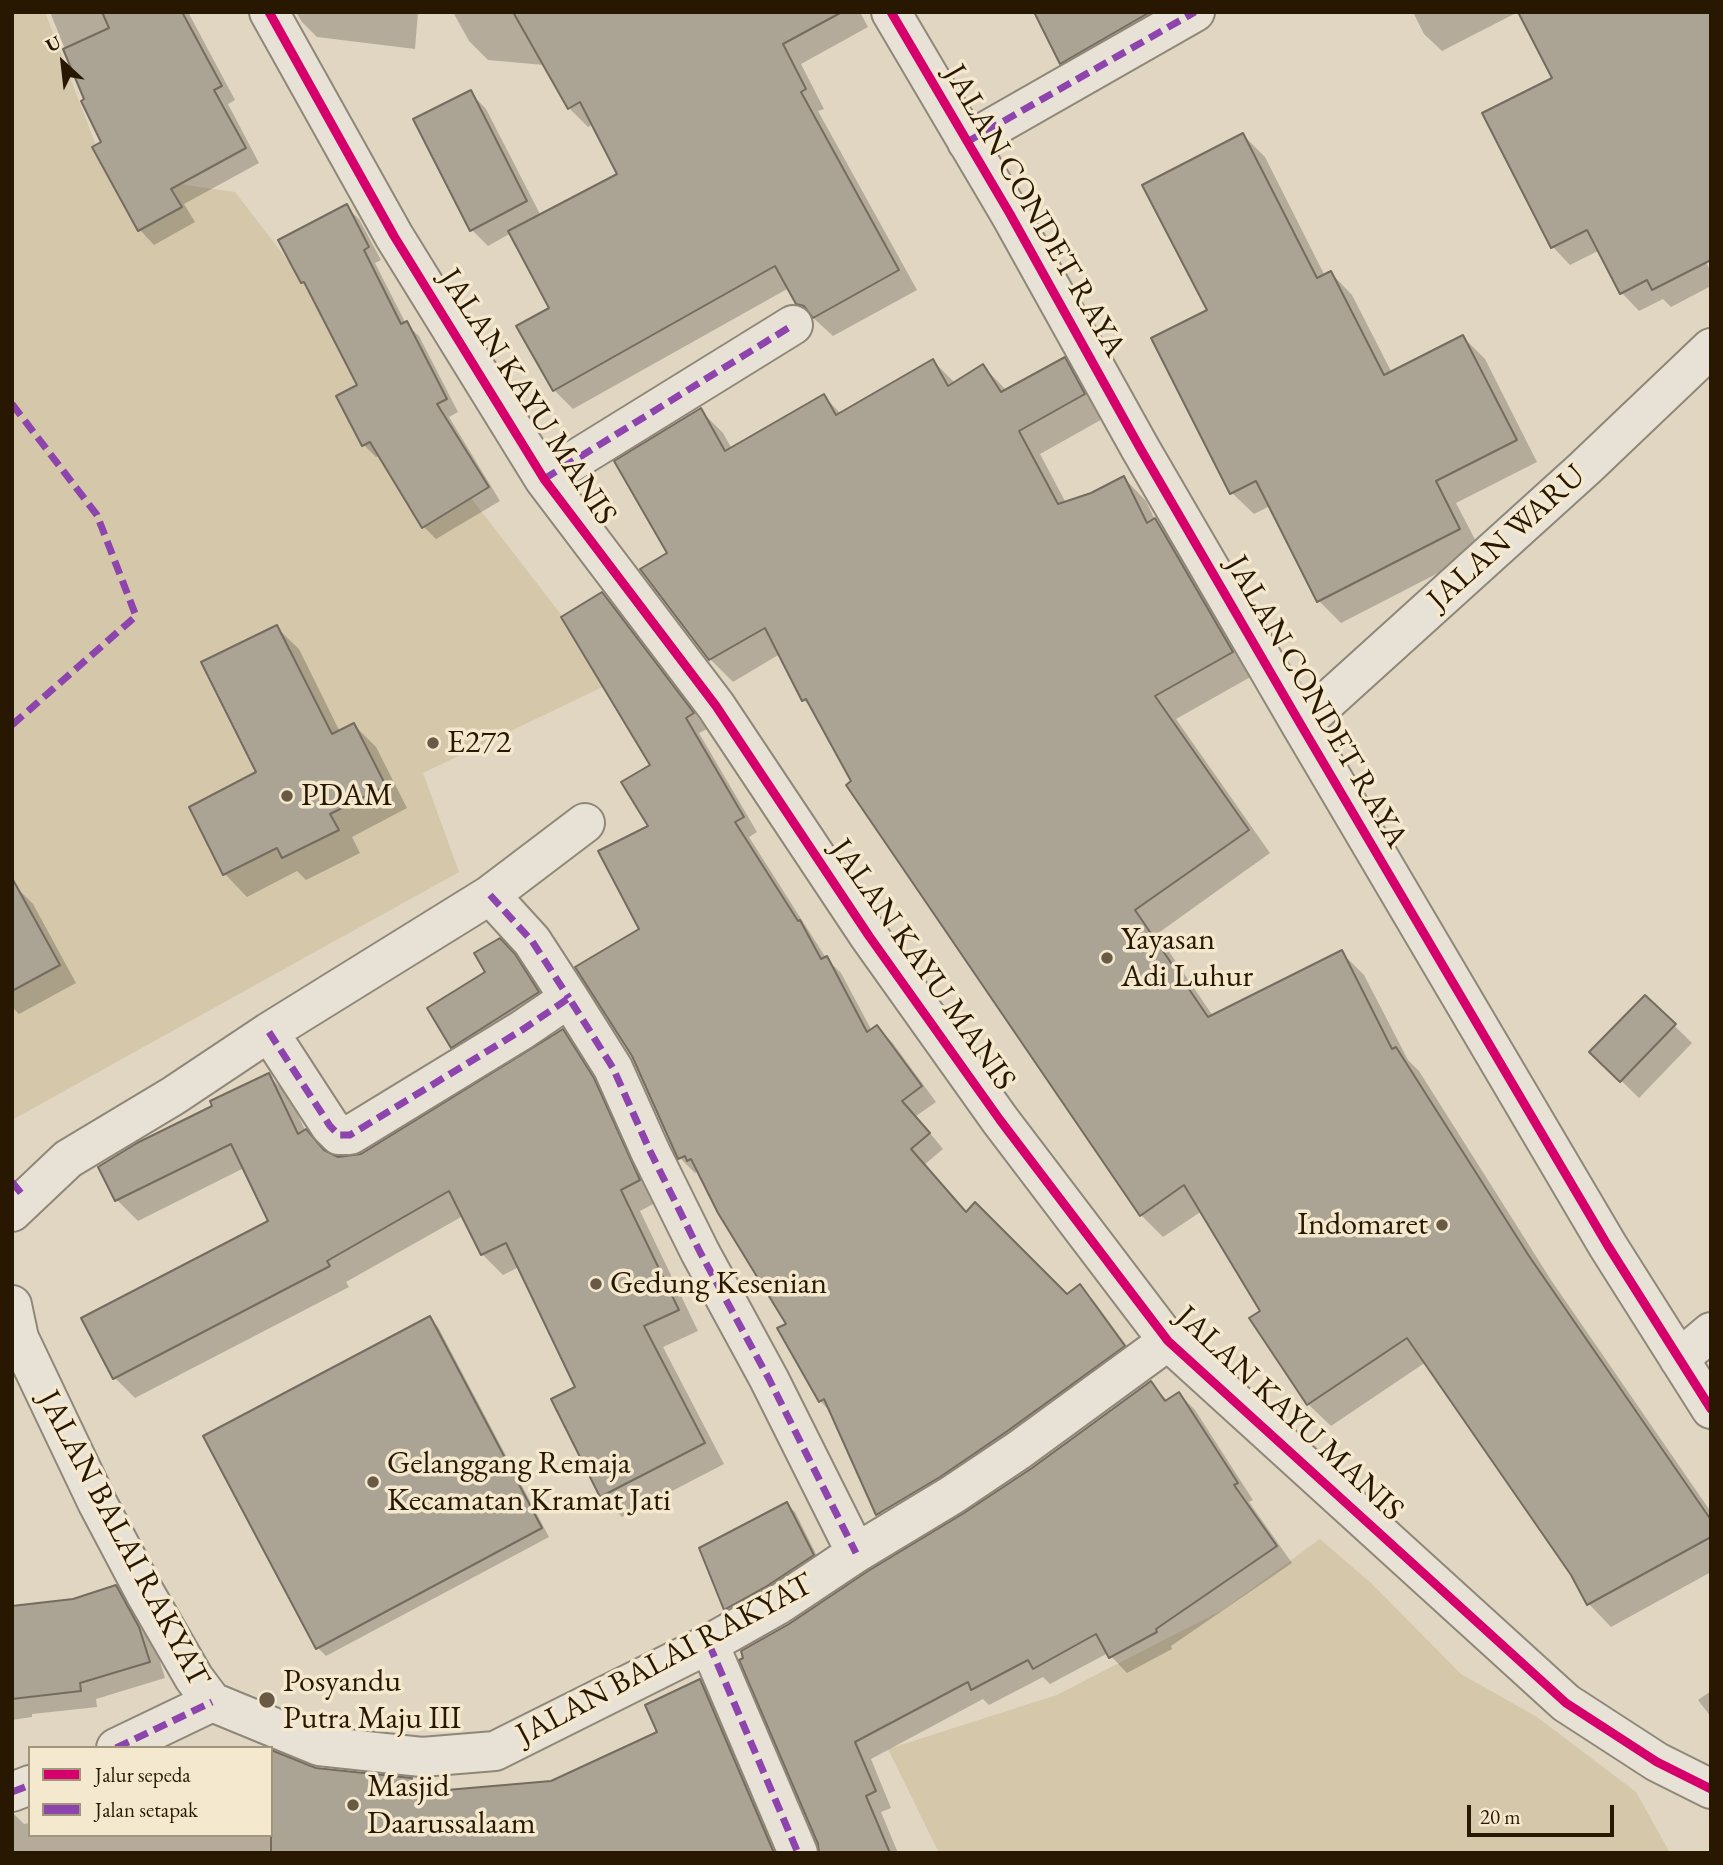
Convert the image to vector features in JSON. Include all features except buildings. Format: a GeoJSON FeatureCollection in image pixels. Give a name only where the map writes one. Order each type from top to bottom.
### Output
{"type":"FeatureCollection","features":[{"type":"Feature","properties":{"kind":"street","name":"JALAN KAYU MANIS"},"geometry":{"type":"LineString","coordinates":[[269,12],[394,236],[544,480],[716,706],[869,936],[1000,1120],[1168,1341],[1566,1703],[1657,1762],[1711,1789]]}},
{"type":"Feature","properties":{"kind":"street","name":"JALAN CONDET RAYA"},"geometry":{"type":"LineString","coordinates":[[891,12],[1010,214],[1140,448],[1608,1246],[1699,1383]]}},
{"type":"Feature","properties":{"kind":"street"},"geometry":{"type":"LineString","coordinates":[[967,142],[1195,12]]}},
{"type":"Feature","properties":{"kind":"street"},"geometry":{"type":"LineString","coordinates":[[544,480],[793,324]]}},
{"type":"Feature","properties":{"kind":"street","name":"JALAN WARU"},"geometry":{"type":"LineString","coordinates":[[1301,725],[1585,468],[1711,348]]}},
{"type":"Feature","properties":{"kind":"street"},"geometry":{"type":"LineString","coordinates":[[19,1205],[68,1159],[173,1096],[269,1032],[490,895],[585,824]]}},
{"type":"Feature","properties":{"kind":"street"},"geometry":{"type":"LineString","coordinates":[[490,895],[531,941],[613,1068],[649,1151],[769,1379],[856,1553]]}},
{"type":"Feature","properties":{"kind":"street"},"geometry":{"type":"LineString","coordinates":[[269,1032],[330,1126],[339,1135],[350,1135],[522,1030],[569,998]]}},
{"type":"Feature","properties":{"kind":"street","name":"JALAN BALAI RAKYAT"},"geometry":{"type":"LineString","coordinates":[[12,1305],[19,1338],[98,1504],[187,1666],[212,1702],[319,1746],[422,1757],[495,1751],[709,1644],[778,1605],[856,1553],[952,1495],[1168,1341]]}},
{"type":"Feature","properties":{"kind":"street"},"geometry":{"type":"LineString","coordinates":[[1699,1383],[1711,1332]]}},
{"type":"Feature","properties":{"kind":"street"},"geometry":{"type":"LineString","coordinates":[[709,1644],[798,1853]]}},
{"type":"Feature","properties":{"kind":"street"},"geometry":{"type":"LineString","coordinates":[[120,1746],[212,1702]]}},
{"type":"Feature","properties":{"kind":"shaded area"},"geometry":{"type":"Polygon","coordinates":[[[12,12],[45,12],[107,174],[235,192],[613,682],[423,773],[459,872],[12,1120],[12,12]]]}},
{"type":"Feature","properties":{"kind":"shaded area"},"geometry":{"type":"Polygon","coordinates":[[[1320,1539],[1371,1583],[1461,1674],[1537,1717],[1636,1792],[1670,1853],[939,1853],[888,1749],[1057,1695],[1224,1609],[1320,1539]]]}},
{"type":"Feature","properties":{"kind":"marked path"},"geometry":{"type":"LineString","coordinates":[[967,142],[1195,12]]}},
{"type":"Feature","properties":{"kind":"marked path"},"geometry":{"type":"LineString","coordinates":[[544,479],[793,325]]}},
{"type":"Feature","properties":{"kind":"marked path"},"geometry":{"type":"LineString","coordinates":[[12,404],[97,515],[136,616],[12,725]]}},
{"type":"Feature","properties":{"kind":"marked path"},"geometry":{"type":"LineString","coordinates":[[490,895],[532,941],[569,998]]}},
{"type":"Feature","properties":{"kind":"marked path"},"geometry":{"type":"LineString","coordinates":[[269,1032],[330,1126],[339,1135],[350,1135],[522,1030],[569,998],[613,1068],[700,1252],[769,1379],[856,1553]]}},
{"type":"Feature","properties":{"kind":"marked path"},"geometry":{"type":"LineString","coordinates":[[12,1182],[25,1198]]}},
{"type":"Feature","properties":{"kind":"marked path"},"geometry":{"type":"LineString","coordinates":[[709,1644],[798,1853]]}},
{"type":"Feature","properties":{"kind":"marked path"},"geometry":{"type":"LineString","coordinates":[[120,1746],[212,1702]]}},
{"type":"Feature","properties":{"kind":"marked path"},"geometry":{"type":"LineString","coordinates":[[12,1792],[28,1786]]}},
{"type":"Feature","properties":{"kind":"cycle path"},"geometry":{"type":"LineString","coordinates":[[269,12],[394,236],[544,479],[716,706],[869,936],[1000,1120],[1168,1341],[1566,1703],[1657,1762],[1711,1789]]}},
{"type":"Feature","properties":{"kind":"cycle path"},"geometry":{"type":"LineString","coordinates":[[891,12],[1010,214],[1140,448],[1301,725],[1608,1246],[1711,1409]]}},
{"type":"Feature","properties":{"kind":"place","name":"E272"},"geometry":{"type":"Point","coordinates":[433,743]}},
{"type":"Feature","properties":{"kind":"place","name":"PDAM"},"geometry":{"type":"Point","coordinates":[287,796]}},
{"type":"Feature","properties":{"kind":"place","name":"Yayasan Adi Luhur"},"geometry":{"type":"Point","coordinates":[1107,958]}},
{"type":"Feature","properties":{"kind":"place","name":"Indomaret"},"geometry":{"type":"Point","coordinates":[1442,1225]}},
{"type":"Feature","properties":{"kind":"place","name":"Gedung Kesenian"},"geometry":{"type":"Point","coordinates":[596,1284]}},
{"type":"Feature","properties":{"kind":"place","name":"Gelanggang Remaja Kecamatan Kramat Jati"},"geometry":{"type":"Point","coordinates":[373,1482]}},
{"type":"Feature","properties":{"kind":"place","name":"Posyandu Putra Maju III"},"geometry":{"type":"Point","coordinates":[267,1700]}},
{"type":"Feature","properties":{"kind":"place","name":"Masjid Daarussalaam"},"geometry":{"type":"Point","coordinates":[353,1805]}}]}
